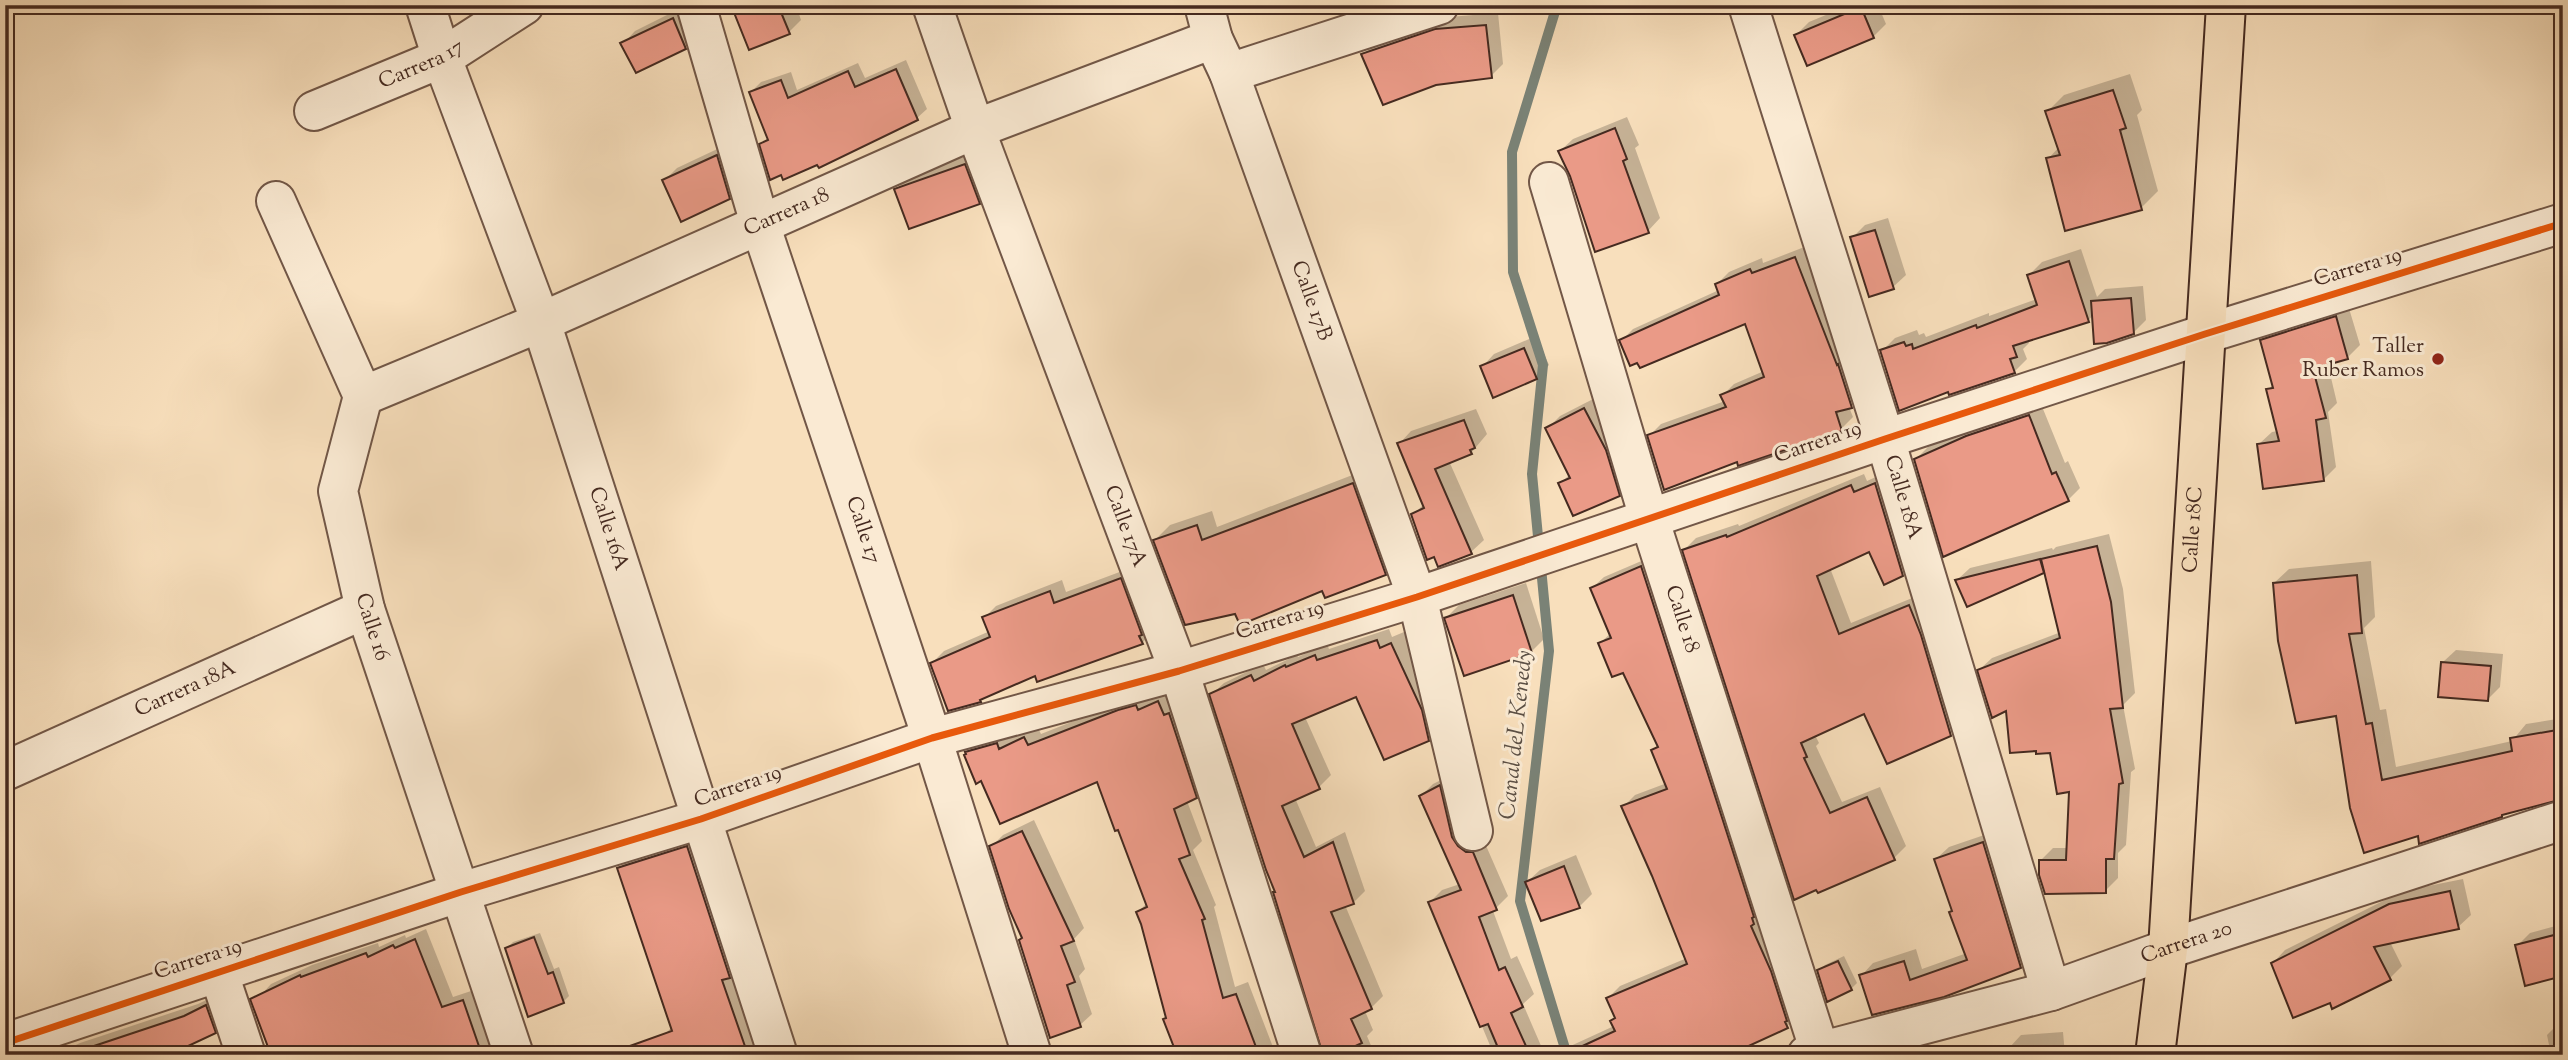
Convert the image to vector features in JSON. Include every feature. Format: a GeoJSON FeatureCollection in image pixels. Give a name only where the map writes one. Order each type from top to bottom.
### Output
{"type":"FeatureCollection","features":[{"type":"Feature","properties":{"kind":"main road","name":"Calle 18C"},"geometry":{"type":"LineString","coordinates":[[2155,1055],[2168,949],[2226,5]]}},
{"type":"Feature","properties":{"kind":"street","name":"Calle 16A"},"geometry":{"type":"LineString","coordinates":[[425,5],[442,58],[541,322],[778,1055]]}},
{"type":"Feature","properties":{"kind":"street","name":"Carrera 17"},"geometry":{"type":"LineString","coordinates":[[314,111],[442,58],[524,5]]}},
{"type":"Feature","properties":{"kind":"street","name":"Calle 17"},"geometry":{"type":"LineString","coordinates":[[696,5],[760,224],[932,738],[1032,1055]]}},
{"type":"Feature","properties":{"kind":"street","name":"Calle 17A"},"geometry":{"type":"LineString","coordinates":[[932,5],[975,129],[1179,671],[1302,1055]]}},
{"type":"Feature","properties":{"kind":"street","name":"Carrera 18"},"geometry":{"type":"LineString","coordinates":[[363,396],[541,322],[975,129],[1216,39],[1440,5]]}},
{"type":"Feature","properties":{"kind":"street","name":"Calle 18A"},"geometry":{"type":"LineString","coordinates":[[1748,5],[1885,439],[2052,991]]}},
{"type":"Feature","properties":{"kind":"street","name":"Calle 17B"},"geometry":{"type":"LineString","coordinates":[[1216,39],[1417,597],[1473,831]]}},
{"type":"Feature","properties":{"kind":"street","name":"Calle 18"},"geometry":{"type":"LineString","coordinates":[[1549,182],[1649,519],[1816,1053]]}},
{"type":"Feature","properties":{"kind":"street"},"geometry":{"type":"LineString","coordinates":[[276,201],[363,396]]}},
{"type":"Feature","properties":{"kind":"street","name":"Carrera 19"},"geometry":{"type":"LineString","coordinates":[[5,1043],[461,892],[701,819],[932,738],[1179,671],[1417,597],[2205,334],[2563,223]]}},
{"type":"Feature","properties":{"kind":"street","name":"Calle 16"},"geometry":{"type":"LineString","coordinates":[[363,396],[338,491],[365,609],[514,1055]]}},
{"type":"Feature","properties":{"kind":"street","name":"Carrera 18A"},"geometry":{"type":"LineString","coordinates":[[5,771],[365,609]]}},
{"type":"Feature","properties":{"kind":"street","name":"Carrera 20"},"geometry":{"type":"LineString","coordinates":[[1816,1053],[2052,991],[2168,949],[2563,820]]}},
{"type":"Feature","properties":{"kind":"street"},"geometry":{"type":"LineString","coordinates":[[218,971],[246,1055]]}},
{"type":"Feature","properties":{"kind":"building"},"geometry":{"type":"Polygon","coordinates":[[[731,5],[778,5],[790,34],[749,50],[731,5]]]}},
{"type":"Feature","properties":{"kind":"building"},"geometry":{"type":"Polygon","coordinates":[[[1861,7],[1874,38],[1807,66],[1794,35],[1861,7]]]}},
{"type":"Feature","properties":{"kind":"building"},"geometry":{"type":"Polygon","coordinates":[[[673,18],[686,49],[636,73],[620,43],[673,18]]]}},
{"type":"Feature","properties":{"kind":"building"},"geometry":{"type":"Polygon","coordinates":[[[1486,25],[1492,78],[1436,85],[1383,105],[1361,54],[1435,29],[1486,25]]]}},
{"type":"Feature","properties":{"kind":"building"},"geometry":{"type":"Polygon","coordinates":[[[896,69],[918,120],[819,168],[817,165],[783,180],[781,175],[770,180],[759,144],[768,140],[749,92],[781,80],[788,98],[848,71],[855,87],[896,69]]]}},
{"type":"Feature","properties":{"kind":"building"},"geometry":{"type":"Polygon","coordinates":[[[2113,90],[2126,128],[2120,130],[2142,210],[2065,231],[2046,158],[2060,155],[2045,111],[2113,90]]]}},
{"type":"Feature","properties":{"kind":"building"},"geometry":{"type":"Polygon","coordinates":[[[1615,128],[1627,159],[1623,161],[1649,233],[1595,252],[1570,176],[1558,151],[1615,128]]]}},
{"type":"Feature","properties":{"kind":"building"},"geometry":{"type":"Polygon","coordinates":[[[717,155],[730,199],[681,222],[662,180],[717,155]]]}},
{"type":"Feature","properties":{"kind":"building"},"geometry":{"type":"Polygon","coordinates":[[[965,164],[980,204],[909,229],[894,189],[965,164]]]}},
{"type":"Feature","properties":{"kind":"building"},"geometry":{"type":"Polygon","coordinates":[[[1875,230],[1894,289],[1869,297],[1850,237],[1875,230]]]}},
{"type":"Feature","properties":{"kind":"building"},"geometry":{"type":"Polygon","coordinates":[[[1795,257],[1838,364],[1852,408],[1836,412],[1842,431],[1738,466],[1737,462],[1664,490],[1647,435],[1726,407],[1720,395],[1764,377],[1745,324],[1640,368],[1637,363],[1630,366],[1619,340],[1719,295],[1715,284],[1750,269],[1752,273],[1795,257]]]}},
{"type":"Feature","properties":{"kind":"building"},"geometry":{"type":"Polygon","coordinates":[[[2069,261],[2089,322],[2013,346],[2017,357],[2010,359],[2015,373],[1949,395],[1948,392],[1899,411],[1880,350],[1904,342],[1906,346],[1912,344],[1913,349],[2037,305],[2027,275],[2069,261]]]}},
{"type":"Feature","properties":{"kind":"building"},"geometry":{"type":"Polygon","coordinates":[[[2131,298],[2134,334],[2107,343],[2094,344],[2091,301],[2131,298]]]}},
{"type":"Feature","properties":{"kind":"building"},"geometry":{"type":"Polygon","coordinates":[[[2336,316],[2348,359],[2313,369],[2326,418],[2316,420],[2324,481],[2263,489],[2257,444],[2279,441],[2266,389],[2273,388],[2260,340],[2336,316]]]}},
{"type":"Feature","properties":{"kind":"building"},"geometry":{"type":"Polygon","coordinates":[[[1524,348],[1537,379],[1493,398],[1480,366],[1524,348]]]}},
{"type":"Feature","properties":{"kind":"building"},"geometry":{"type":"Polygon","coordinates":[[[1584,408],[1606,450],[1620,496],[1573,516],[1558,483],[1570,478],[1545,428],[1584,408]]]}},
{"type":"Feature","properties":{"kind":"building"},"geometry":{"type":"Polygon","coordinates":[[[2029,415],[2052,474],[2056,472],[2069,501],[1943,557],[1914,459],[1966,436],[2029,415]]]}},
{"type":"Feature","properties":{"kind":"building"},"geometry":{"type":"Polygon","coordinates":[[[1464,420],[1475,448],[1470,450],[1472,454],[1435,469],[1472,554],[1438,567],[1434,557],[1427,560],[1411,514],[1424,508],[1397,443],[1464,420]]]}},
{"type":"Feature","properties":{"kind":"building"},"geometry":{"type":"Polygon","coordinates":[[[1353,483],[1386,575],[1325,598],[1322,591],[1240,625],[1235,614],[1185,625],[1153,540],[1197,525],[1202,540],[1353,483]]]}},
{"type":"Feature","properties":{"kind":"building"},"geometry":{"type":"Polygon","coordinates":[[[1875,483],[1903,576],[1884,585],[1869,552],[1817,576],[1839,634],[1909,605],[1921,635],[1951,736],[1887,764],[1864,714],[1801,743],[1807,757],[1804,758],[1830,813],[1867,797],[1895,860],[1818,893],[1816,890],[1794,900],[1682,550],[1726,535],[1727,537],[1851,485],[1854,492],[1875,483]]]}},
{"type":"Feature","properties":{"kind":"building"},"geometry":{"type":"Polygon","coordinates":[[[2097,546],[2111,602],[2123,708],[2110,709],[2123,783],[2119,784],[2114,859],[2106,859],[2106,893],[2045,894],[2039,875],[2039,860],[2066,860],[2069,792],[2057,794],[2050,753],[2010,753],[2006,711],[1992,718],[1977,670],[2060,638],[2041,559],[2097,546]]]}},
{"type":"Feature","properties":{"kind":"building"},"geometry":{"type":"Polygon","coordinates":[[[2040,559],[2044,573],[1967,607],[1955,580],[2040,559]]]}},
{"type":"Feature","properties":{"kind":"building"},"geometry":{"type":"Polygon","coordinates":[[[1641,566],[1754,917],[1754,924],[1751,926],[1771,971],[1787,1021],[1785,1022],[1788,1028],[1729,1055],[1563,1055],[1615,1031],[1610,1021],[1615,1018],[1606,998],[1687,964],[1621,806],[1667,789],[1651,750],[1658,747],[1623,673],[1612,677],[1598,643],[1611,638],[1590,588],[1641,566]]]}},
{"type":"Feature","properties":{"kind":"building"},"geometry":{"type":"Polygon","coordinates":[[[2357,575],[2362,633],[2349,634],[2366,724],[2372,723],[2382,780],[2512,751],[2510,738],[2563,729],[2563,799],[2502,815],[2419,844],[2418,836],[2364,853],[2350,808],[2336,716],[2296,723],[2278,641],[2273,583],[2357,575]]]}},
{"type":"Feature","properties":{"kind":"building"},"geometry":{"type":"Polygon","coordinates":[[[1121,578],[1143,644],[1037,682],[1035,676],[980,700],[981,702],[948,711],[930,663],[990,637],[982,617],[1050,591],[1054,603],[1121,578]]]}},
{"type":"Feature","properties":{"kind":"building"},"geometry":{"type":"Polygon","coordinates":[[[1513,595],[1532,653],[1464,676],[1444,618],[1513,595]]]}},
{"type":"Feature","properties":{"kind":"building"},"geometry":{"type":"Polygon","coordinates":[[[1377,640],[1380,648],[1391,643],[1422,710],[1429,741],[1384,760],[1356,697],[1292,724],[1320,789],[1282,806],[1304,857],[1333,842],[1354,904],[1331,912],[1372,1009],[1351,1019],[1362,1043],[1336,1055],[1323,1055],[1275,892],[1209,694],[1251,675],[1254,681],[1285,665],[1286,667],[1315,655],[1317,660],[1377,640]]]}},
{"type":"Feature","properties":{"kind":"building"},"geometry":{"type":"Polygon","coordinates":[[[2441,662],[2491,666],[2488,701],[2438,697],[2441,662]]]}},
{"type":"Feature","properties":{"kind":"building"},"geometry":{"type":"Polygon","coordinates":[[[1158,701],[1164,715],[1169,713],[1197,798],[1174,809],[1190,855],[1179,859],[1205,919],[1202,920],[1223,998],[1236,994],[1259,1055],[1177,1055],[1163,1019],[1166,1018],[1136,912],[1147,907],[1097,782],[1000,824],[981,781],[976,784],[964,755],[965,752],[997,743],[999,749],[1024,737],[1028,745],[1118,710],[1136,705],[1138,710],[1158,701]]]}},
{"type":"Feature","properties":{"kind":"building"},"geometry":{"type":"Polygon","coordinates":[[[1440,785],[1452,837],[1466,852],[1473,852],[1497,910],[1479,917],[1499,970],[1505,967],[1523,1007],[1511,1013],[1530,1055],[1501,1055],[1488,1024],[1480,1027],[1428,902],[1461,890],[1419,796],[1440,785]]]}},
{"type":"Feature","properties":{"kind":"building"},"geometry":{"type":"Polygon","coordinates":[[[1022,831],[1074,941],[1061,946],[1075,982],[1067,985],[1081,1027],[1050,1038],[1019,940],[1022,938],[1009,909],[989,846],[1022,831]]]}},
{"type":"Feature","properties":{"kind":"building"},"geometry":{"type":"Polygon","coordinates":[[[1983,842],[2021,968],[1944,997],[1872,1015],[1859,975],[1904,961],[1910,980],[1967,960],[1949,912],[1952,911],[1934,859],[1983,842]]]}},
{"type":"Feature","properties":{"kind":"building"},"geometry":{"type":"Polygon","coordinates":[[[687,846],[730,978],[722,980],[748,1055],[617,1055],[616,1051],[672,1031],[617,868],[687,846]]]}},
{"type":"Feature","properties":{"kind":"building"},"geometry":{"type":"Polygon","coordinates":[[[1564,866],[1580,908],[1541,921],[1525,882],[1564,866]]]}},
{"type":"Feature","properties":{"kind":"building"},"geometry":{"type":"Polygon","coordinates":[[[2450,891],[2459,929],[2374,947],[2391,980],[2332,1009],[2330,1003],[2293,1018],[2271,963],[2389,904],[2450,891]]]}},
{"type":"Feature","properties":{"kind":"building"},"geometry":{"type":"Polygon","coordinates":[[[2558,934],[2563,954],[2563,976],[2525,986],[2515,945],[2558,934]]]}},
{"type":"Feature","properties":{"kind":"building"},"geometry":{"type":"Polygon","coordinates":[[[534,937],[548,974],[553,972],[564,1003],[528,1017],[505,948],[534,937]]]}},
{"type":"Feature","properties":{"kind":"building"},"geometry":{"type":"Polygon","coordinates":[[[415,939],[442,1007],[463,1000],[482,1055],[271,1055],[250,999],[300,975],[301,977],[366,953],[368,957],[393,945],[395,948],[415,939]]]}},
{"type":"Feature","properties":{"kind":"building"},"geometry":{"type":"Polygon","coordinates":[[[1838,961],[1852,990],[1827,1002],[1817,970],[1838,961]]]}},
{"type":"Feature","properties":{"kind":"building"},"geometry":{"type":"Polygon","coordinates":[[[206,1005],[216,1033],[169,1055],[83,1055],[82,1050],[184,1016],[206,1005]]]}},
{"type":"Feature","properties":{"kind":"waterway","name":"Canal deL Kenedy"},"geometry":{"type":"LineString","coordinates":[[1557,5],[1512,152],[1513,272],[1543,365],[1532,474],[1549,651],[1520,901],[1567,1055]]}},
{"type":"Feature","properties":{"kind":"cycle path"},"geometry":{"type":"LineString","coordinates":[[5,1043],[461,892],[701,819],[932,738],[1179,671],[1417,597],[2205,334],[2563,223]]}},
{"type":"Feature","properties":{"kind":"place","name":"Taller Ruber Ramos"},"geometry":{"type":"Point","coordinates":[2438,359]}}]}
